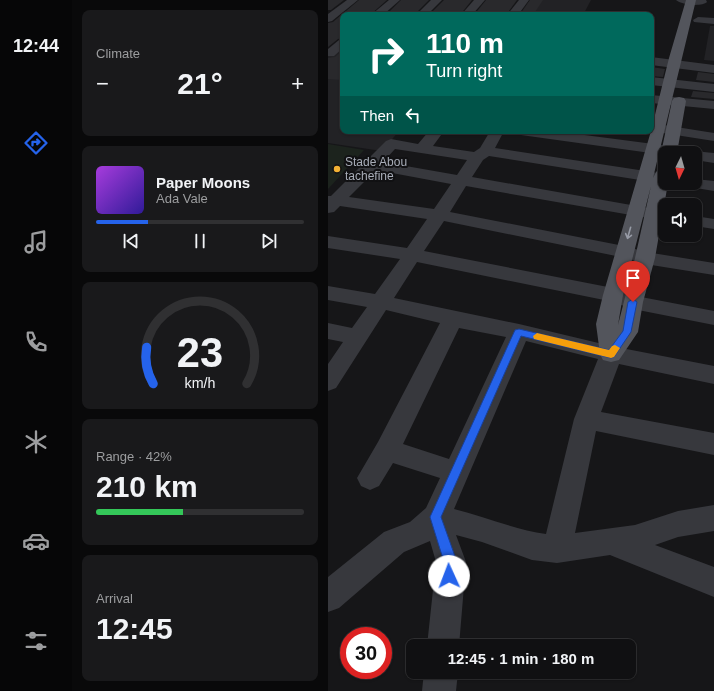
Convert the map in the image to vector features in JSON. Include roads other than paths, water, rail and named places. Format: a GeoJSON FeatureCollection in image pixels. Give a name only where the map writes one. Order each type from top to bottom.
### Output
{"type":"FeatureCollection","features":[{"type":"Feature","properties":{"kind":"main road"},"geometry":{"type":"LineString","coordinates":[[688,0],[692,20],[693,40]]}},
{"type":"Feature","properties":{"kind":"main road"},"geometry":{"type":"LineString","coordinates":[[658,169],[652,149],[661,129],[665,100],[676,83],[692,20],[702,1]]}},
{"type":"Feature","properties":{"kind":"main road"},"geometry":{"type":"LineString","coordinates":[[661,129],[671,146]]}},
{"type":"Feature","properties":{"kind":"main road"},"geometry":{"type":"LineString","coordinates":[[611,354],[607,324],[624,252],[636,211],[658,179]]}},
{"type":"Feature","properties":{"kind":"main road"},"geometry":{"type":"LineString","coordinates":[[611,354],[627,332],[633,302],[645,258],[658,221]]}},
{"type":"Feature","properties":{"kind":"street"},"geometry":{"type":"LineString","coordinates":[[328,19],[354,0]]}},
{"type":"Feature","properties":{"kind":"street"},"geometry":{"type":"LineString","coordinates":[[380,12],[395,0]]}},
{"type":"Feature","properties":{"kind":"street"},"geometry":{"type":"LineString","coordinates":[[424,12],[437,0]]}},
{"type":"Feature","properties":{"kind":"street"},"geometry":{"type":"LineString","coordinates":[[469,12],[480,0]]}},
{"type":"Feature","properties":{"kind":"street"},"geometry":{"type":"LineString","coordinates":[[514,12],[524,0]]}},
{"type":"Feature","properties":{"kind":"street"},"geometry":{"type":"LineString","coordinates":[[688,0],[702,1]]}},
{"type":"Feature","properties":{"kind":"street"},"geometry":{"type":"LineString","coordinates":[[328,19],[340,20]]}},
{"type":"Feature","properties":{"kind":"street"},"geometry":{"type":"LineString","coordinates":[[692,20],[714,21]]}},
{"type":"Feature","properties":{"kind":"street"},"geometry":{"type":"LineString","coordinates":[[330,53],[340,45]]}},
{"type":"Feature","properties":{"kind":"street"},"geometry":{"type":"LineString","coordinates":[[654,55],[683,60],[714,69]]}},
{"type":"Feature","properties":{"kind":"street"},"geometry":{"type":"LineString","coordinates":[[654,61],[683,60]]}},
{"type":"Feature","properties":{"kind":"street"},"geometry":{"type":"LineString","coordinates":[[654,81],[714,88]]}},
{"type":"Feature","properties":{"kind":"street"},"geometry":{"type":"LineString","coordinates":[[665,100],[714,105]]}},
{"type":"Feature","properties":{"kind":"street"},"geometry":{"type":"LineString","coordinates":[[661,129],[714,137]]}},
{"type":"Feature","properties":{"kind":"street"},"geometry":{"type":"LineString","coordinates":[[422,149],[434,134]]}},
{"type":"Feature","properties":{"kind":"street"},"geometry":{"type":"LineString","coordinates":[[328,382],[380,302],[495,134]]}},
{"type":"Feature","properties":{"kind":"street"},"geometry":{"type":"LineString","coordinates":[[545,134],[658,150]]}},
{"type":"Feature","properties":{"kind":"street"},"geometry":{"type":"LineString","coordinates":[[331,204],[372,165],[391,144],[422,149],[482,154],[658,176]]}},
{"type":"Feature","properties":{"kind":"street"},"geometry":{"type":"LineString","coordinates":[[702,156],[714,158]]}},
{"type":"Feature","properties":{"kind":"street"},"geometry":{"type":"LineString","coordinates":[[372,165],[658,215]]}},
{"type":"Feature","properties":{"kind":"street"},"geometry":{"type":"LineString","coordinates":[[702,184],[714,186]]}},
{"type":"Feature","properties":{"kind":"street"},"geometry":{"type":"LineString","coordinates":[[331,204],[439,215],[624,252],[645,258],[714,269]]}},
{"type":"Feature","properties":{"kind":"street"},"geometry":{"type":"LineString","coordinates":[[702,222],[714,224]]}},
{"type":"Feature","properties":{"kind":"street"},"geometry":{"type":"LineString","coordinates":[[328,242],[413,255],[613,295],[633,302],[714,318]]}},
{"type":"Feature","properties":{"kind":"street"},"geometry":{"type":"LineString","coordinates":[[328,293],[380,302],[453,319],[519,332],[611,354],[714,375]]}},
{"type":"Feature","properties":{"kind":"street"},"geometry":{"type":"LineString","coordinates":[[370,478],[387,450],[453,319]]}},
{"type":"Feature","properties":{"kind":"street"},"geometry":{"type":"LineString","coordinates":[[328,331],[358,336]]}},
{"type":"Feature","properties":{"kind":"street"},"geometry":{"type":"LineString","coordinates":[[328,597],[394,542],[420,531],[436,517],[519,332]]}},
{"type":"Feature","properties":{"kind":"street"},"geometry":{"type":"LineString","coordinates":[[557,549],[586,419],[611,354]]}},
{"type":"Feature","properties":{"kind":"street"},"geometry":{"type":"LineString","coordinates":[[586,419],[714,444]]}},
{"type":"Feature","properties":{"kind":"street"},"geometry":{"type":"LineString","coordinates":[[387,450],[456,472]]}},
{"type":"Feature","properties":{"kind":"street"},"geometry":{"type":"LineString","coordinates":[[436,517],[482,529],[532,546],[557,549],[635,538],[678,524],[714,518]]}},
{"type":"Feature","properties":{"kind":"street"},"geometry":{"type":"LineString","coordinates":[[436,517],[450,562],[444,639]]}},
{"type":"Feature","properties":{"kind":"street"},"geometry":{"type":"LineString","coordinates":[[611,542],[714,582]]}},
{"type":"Feature","properties":{"kind":"street"},"geometry":{"type":"LineString","coordinates":[[439,691],[440,679]]}},
{"type":"Feature","properties":{"kind":"place","name":"Stade Abou tachefine"},"geometry":{"type":"Point","coordinates":[337,169]}}]}
